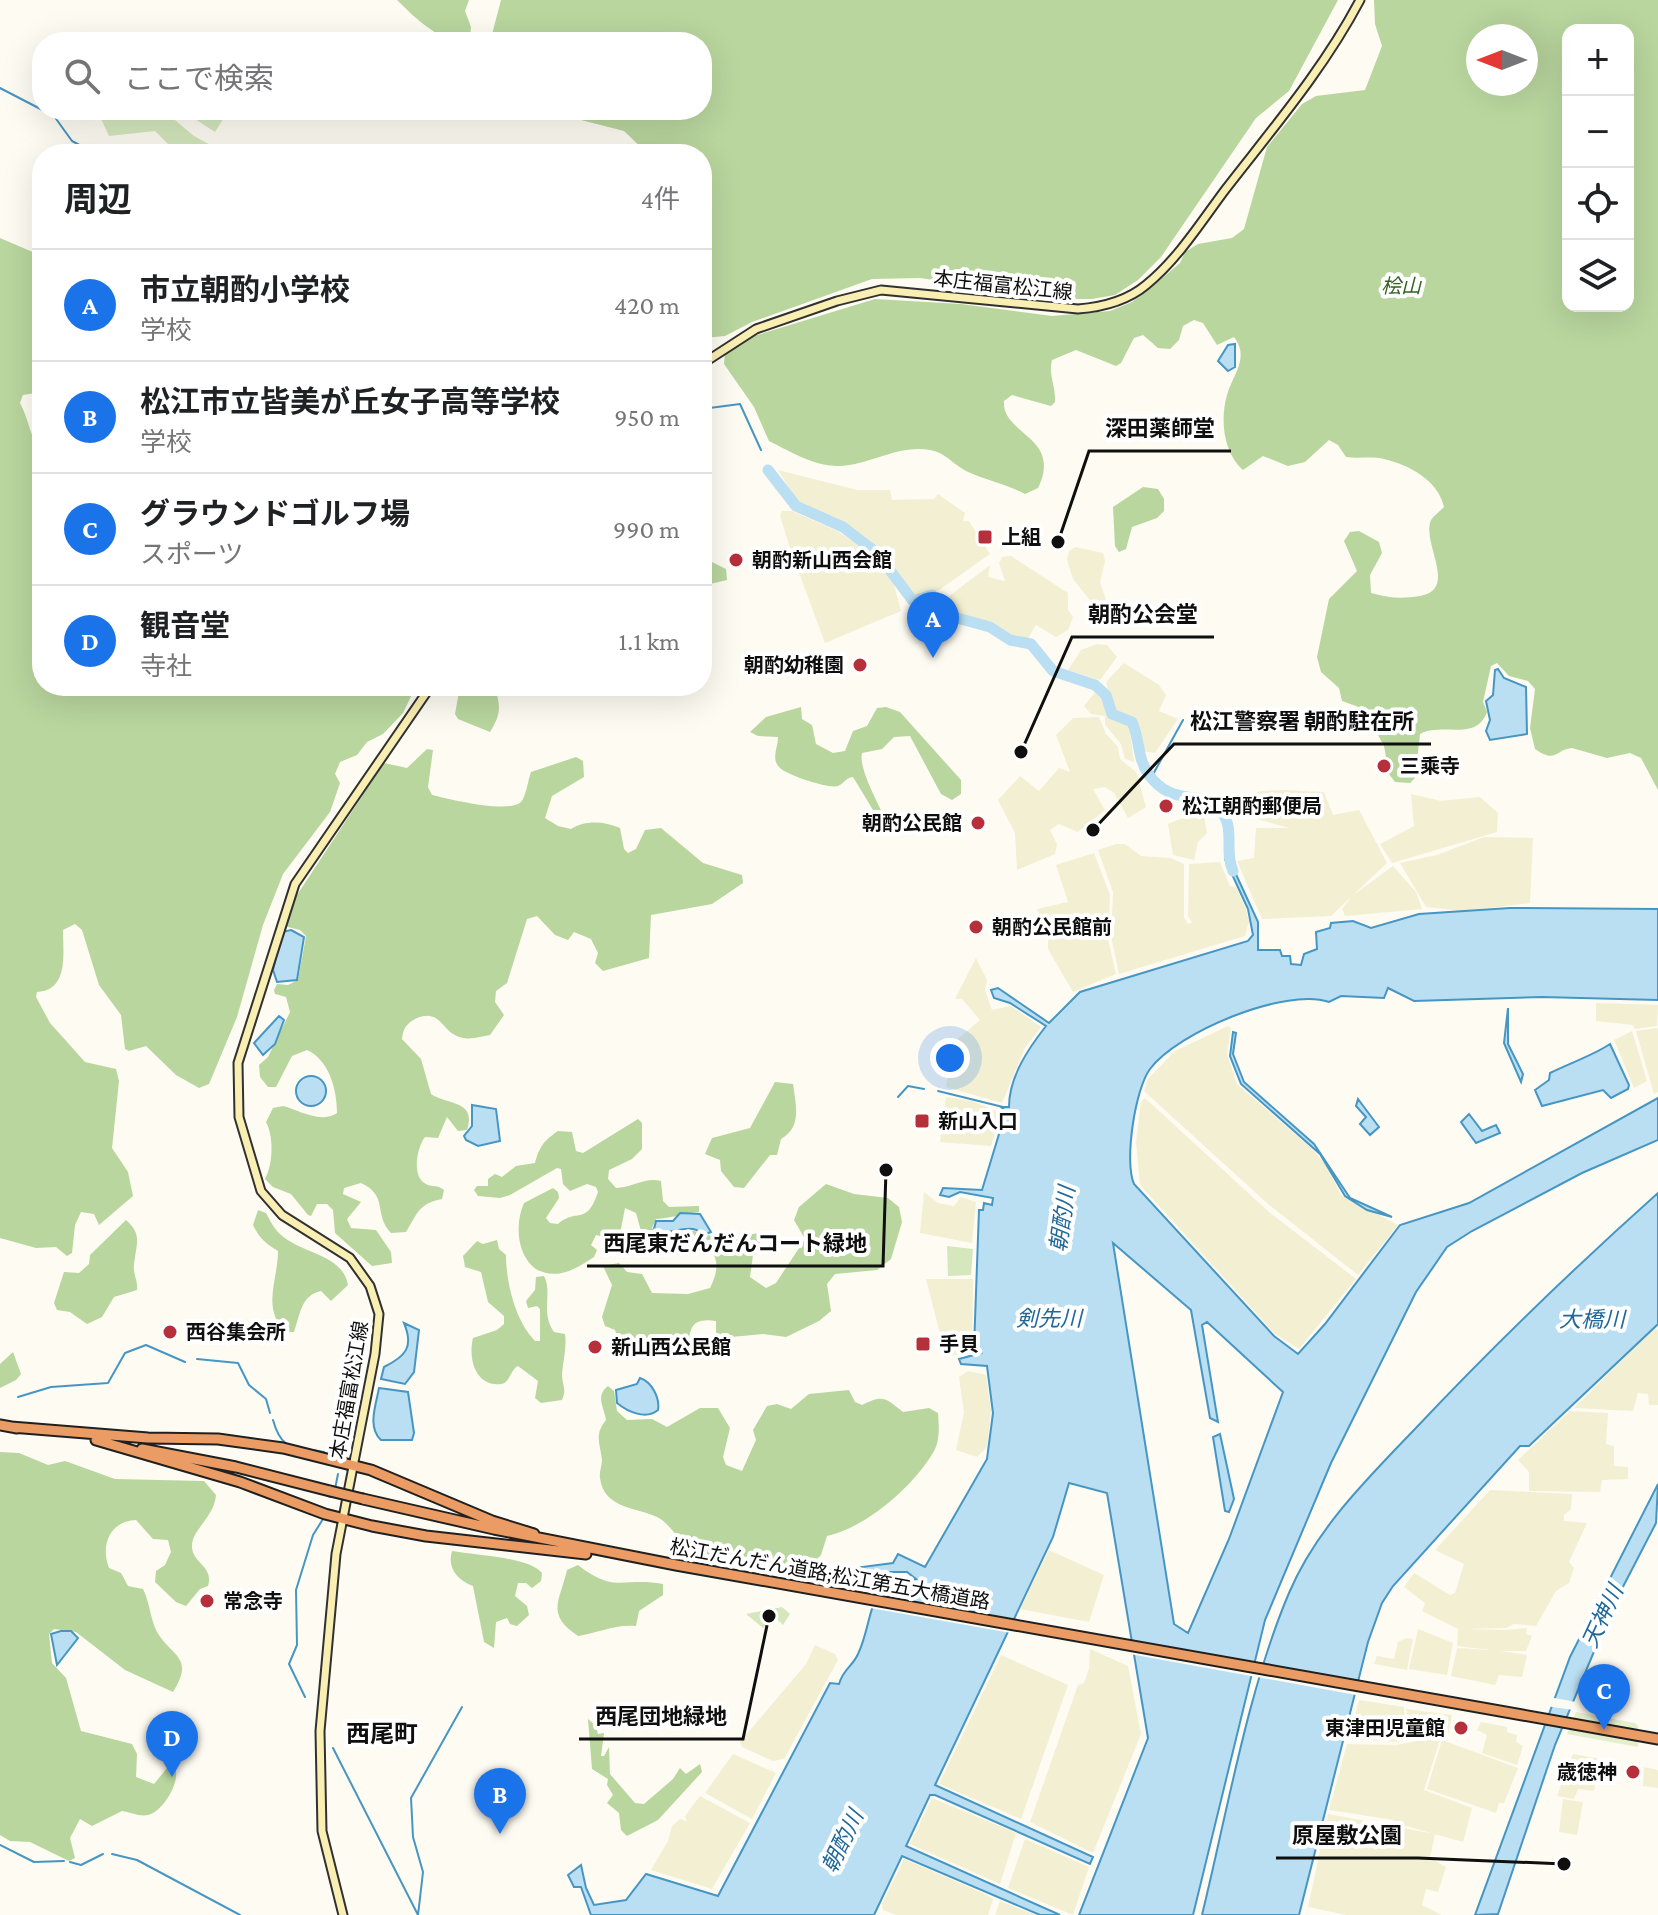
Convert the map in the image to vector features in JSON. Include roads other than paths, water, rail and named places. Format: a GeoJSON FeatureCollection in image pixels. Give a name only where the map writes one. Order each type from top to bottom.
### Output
{"type":"FeatureCollection","features":[{"type":"Feature","properties":{"kind":"highway","name":"松江だんだん道路;松江第五大橋道路"},"geometry":{"type":"LineString","coordinates":[[0,1425],[236,1467],[548,1541],[1658,1739]]}},
{"type":"Feature","properties":{"kind":"highway"},"geometry":{"type":"LineString","coordinates":[[11,1427],[231,1440],[352,1464],[548,1541]]}},
{"type":"Feature","properties":{"kind":"highway"},"geometry":{"type":"LineString","coordinates":[[96,1440],[240,1482],[342,1519],[426,1536],[676,1565]]}},
{"type":"Feature","properties":{"kind":"main road","name":"本庄福富松江線"},"geometry":{"type":"LineString","coordinates":[[712,355],[743,335],[795,314],[881,290],[1078,309],[1096,308],[1130,296],[1160,273],[1275,128],[1321,67],[1360,0]]}},
{"type":"Feature","properties":{"kind":"main road","name":"本庄福富松江線"},"geometry":{"type":"LineString","coordinates":[[343,1915],[322,1831],[319,1768],[342,1519],[375,1354],[379,1314],[370,1286],[350,1258],[282,1215],[261,1191],[239,1117],[238,1063],[295,884],[424,696]]}},
{"type":"Feature","properties":{"kind":"water"},"geometry":{"type":"Polygon","coordinates":[[[1235,344],[1235,367],[1228,371],[1218,361],[1228,345],[1235,344]]]}},
{"type":"Feature","properties":{"kind":"water"},"geometry":{"type":"Polygon","coordinates":[[[934,611],[939,622],[918,632],[913,621],[934,611]]]}},
{"type":"Feature","properties":{"kind":"water"},"geometry":{"type":"Polygon","coordinates":[[[1498,669],[1504,678],[1526,687],[1527,734],[1490,740],[1486,731],[1490,720],[1486,701],[1493,695],[1495,670],[1498,669]]]}},
{"type":"Feature","properties":{"kind":"water","name":"剣先川"},"geometry":{"type":"Polygon","coordinates":[[[1228,857],[1258,922],[1258,950],[1280,950],[1282,956],[1290,956],[1291,964],[1301,965],[1304,954],[1317,949],[1316,932],[1330,928],[1331,923],[1353,921],[1371,928],[1419,914],[1510,908],[1658,909],[1658,1000],[1542,997],[1414,1001],[1388,988],[1384,998],[1341,996],[1329,1002],[1310,999],[1287,1001],[1234,1016],[1207,1028],[1183,1041],[1150,1069],[1140,1092],[1133,1126],[1130,1160],[1134,1184],[1274,1336],[1298,1354],[1325,1324],[1400,1225],[1469,1203],[1658,1098],[1658,1140],[1582,1173],[1472,1231],[1447,1247],[1416,1292],[1331,1463],[1265,1620],[1193,1915],[1079,1915],[1148,1738],[1107,1493],[1069,1483],[1053,1537],[935,1785],[1093,1857],[1090,1864],[935,1795],[930,1795],[906,1846],[1060,1915],[1040,1915],[902,1856],[874,1915],[591,1915],[581,1887],[574,1887],[568,1875],[581,1865],[594,1905],[626,1900],[646,1874],[718,1896],[830,1683],[839,1684],[856,1658],[878,1593],[885,1592],[901,1579],[916,1579],[907,1572],[872,1572],[862,1567],[893,1563],[898,1554],[925,1567],[987,1459],[993,1413],[987,1366],[961,1364],[959,1359],[981,1353],[974,1348],[979,1210],[983,1210],[984,1203],[992,1205],[993,1198],[960,1192],[949,1197],[940,1195],[943,1188],[982,1190],[1006,1111],[1001,1107],[1009,1107],[1016,1074],[1046,1026],[1010,1003],[994,998],[991,990],[998,988],[1049,1023],[1080,992],[1248,941],[1253,935],[1248,909],[1225,859],[1228,857]],[[1113,1243],[1174,1624],[1188,1633],[1229,1539],[1283,1392],[1207,1322],[1202,1325],[1218,1422],[1210,1418],[1191,1310],[1113,1243]]]}},
{"type":"Feature","properties":{"kind":"water"},"geometry":{"type":"Polygon","coordinates":[[[291,930],[304,937],[297,980],[277,982],[273,970],[282,932],[291,930]]]}},
{"type":"Feature","properties":{"kind":"water"},"geometry":{"type":"Polygon","coordinates":[[[1508,1008],[1508,1044],[1523,1074],[1521,1082],[1504,1043],[1508,1008]]]}},
{"type":"Feature","properties":{"kind":"water"},"geometry":{"type":"Polygon","coordinates":[[[279,1016],[284,1020],[275,1044],[263,1055],[254,1043],[279,1016]]]}},
{"type":"Feature","properties":{"kind":"water"},"geometry":{"type":"Polygon","coordinates":[[[1233,1032],[1236,1033],[1233,1054],[1244,1082],[1314,1144],[1350,1198],[1392,1217],[1367,1210],[1345,1196],[1320,1154],[1241,1084],[1230,1056],[1233,1032]]]}},
{"type":"Feature","properties":{"kind":"water"},"geometry":{"type":"Polygon","coordinates":[[[1610,1044],[1629,1085],[1628,1089],[1611,1098],[1603,1090],[1542,1106],[1535,1090],[1549,1080],[1550,1073],[1610,1044]]]}},
{"type":"Feature","properties":{"kind":"water"},"geometry":{"type":"Polygon","coordinates":[[[311,1076],[322,1080],[326,1091],[322,1102],[311,1106],[300,1102],[296,1091],[300,1080],[311,1076]]]}},
{"type":"Feature","properties":{"kind":"water"},"geometry":{"type":"Polygon","coordinates":[[[1358,1099],[1379,1127],[1370,1135],[1360,1124],[1366,1117],[1356,1106],[1358,1099]]]}},
{"type":"Feature","properties":{"kind":"water"},"geometry":{"type":"Polygon","coordinates":[[[472,1105],[496,1109],[500,1141],[478,1146],[466,1140],[464,1136],[472,1126],[472,1105]]]}},
{"type":"Feature","properties":{"kind":"water"},"geometry":{"type":"Polygon","coordinates":[[[1469,1114],[1482,1131],[1496,1125],[1500,1133],[1476,1143],[1461,1122],[1469,1114]]]}},
{"type":"Feature","properties":{"kind":"water","name":"大橋川"},"geometry":{"type":"Polygon","coordinates":[[[1658,1193],[1658,1324],[1529,1446],[1520,1446],[1393,1586],[1382,1603],[1368,1642],[1299,1915],[1202,1915],[1262,1669],[1289,1593],[1313,1547],[1361,1486],[1443,1399],[1533,1309],[1658,1193]]]}},
{"type":"Feature","properties":{"kind":"water"},"geometry":{"type":"Polygon","coordinates":[[[680,1213],[700,1214],[711,1232],[688,1229],[664,1232],[654,1229],[656,1221],[673,1221],[680,1213]]]}},
{"type":"Feature","properties":{"kind":"water"},"geometry":{"type":"Polygon","coordinates":[[[404,1323],[419,1330],[414,1372],[405,1384],[381,1379],[384,1367],[406,1350],[408,1338],[404,1323]]]}},
{"type":"Feature","properties":{"kind":"water"},"geometry":{"type":"Polygon","coordinates":[[[640,1378],[648,1383],[656,1396],[658,1410],[653,1413],[637,1414],[617,1403],[616,1390],[637,1384],[640,1378]]]}},
{"type":"Feature","properties":{"kind":"water"},"geometry":{"type":"Polygon","coordinates":[[[379,1388],[408,1392],[414,1433],[412,1440],[381,1440],[377,1435],[374,1416],[379,1388]]]}},
{"type":"Feature","properties":{"kind":"water"},"geometry":{"type":"Polygon","coordinates":[[[1220,1434],[1234,1499],[1229,1512],[1225,1511],[1213,1437],[1220,1434]]]}},
{"type":"Feature","properties":{"kind":"water","name":"天神川"},"geometry":{"type":"Polygon","coordinates":[[[1658,1484],[1656,1523],[1613,1606],[1555,1745],[1498,1914],[1475,1915],[1570,1657],[1658,1484]]]}},
{"type":"Feature","properties":{"kind":"water"},"geometry":{"type":"Polygon","coordinates":[[[71,1631],[78,1638],[57,1665],[51,1634],[71,1631]]]}},
{"type":"Feature","properties":{"kind":"waterway"},"geometry":{"type":"LineString","coordinates":[[0,88],[32,105]]}},
{"type":"Feature","properties":{"kind":"waterway"},"geometry":{"type":"LineString","coordinates":[[57,120],[78,144]]}},
{"type":"Feature","properties":{"kind":"waterway"},"geometry":{"type":"LineString","coordinates":[[712,408],[740,404],[761,450]]}},
{"type":"Feature","properties":{"kind":"waterway"},"geometry":{"type":"LineString","coordinates":[[768,470],[796,506],[843,527],[877,553],[913,601],[932,595],[957,618],[990,627],[1010,640],[1031,644],[1053,671],[1095,685],[1106,695],[1112,714],[1132,722],[1142,762],[1158,785],[1177,795],[1206,801],[1222,813],[1228,826],[1233,871]]}},
{"type":"Feature","properties":{"kind":"waterway"},"geometry":{"type":"LineString","coordinates":[[1151,778],[1183,720]]}},
{"type":"Feature","properties":{"kind":"waterway"},"geometry":{"type":"LineString","coordinates":[[898,1097],[908,1086],[924,1089]]}},
{"type":"Feature","properties":{"kind":"waterway"},"geometry":{"type":"LineString","coordinates":[[938,1091],[1003,1107]]}},
{"type":"Feature","properties":{"kind":"waterway"},"geometry":{"type":"LineString","coordinates":[[18,1397],[51,1387],[108,1383],[125,1353],[146,1345],[185,1362]]}},
{"type":"Feature","properties":{"kind":"waterway"},"geometry":{"type":"LineString","coordinates":[[197,1359],[238,1363],[249,1385],[266,1399],[270,1413]]}},
{"type":"Feature","properties":{"kind":"waterway"},"geometry":{"type":"LineString","coordinates":[[273,1420],[285,1443],[324,1452]]}},
{"type":"Feature","properties":{"kind":"waterway"},"geometry":{"type":"LineString","coordinates":[[335,1489],[338,1474]]}},
{"type":"Feature","properties":{"kind":"waterway"},"geometry":{"type":"LineString","coordinates":[[305,1697],[289,1664],[297,1645],[296,1590],[313,1535],[323,1519]]}},
{"type":"Feature","properties":{"kind":"waterway"},"geometry":{"type":"LineString","coordinates":[[418,1915],[423,1872],[413,1837],[411,1798],[462,1707]]}},
{"type":"Feature","properties":{"kind":"waterway"},"geometry":{"type":"LineString","coordinates":[[333,1748],[418,1915]]}},
{"type":"Feature","properties":{"kind":"waterway"},"geometry":{"type":"LineString","coordinates":[[0,1845],[34,1862],[64,1861]]}},
{"type":"Feature","properties":{"kind":"waterway"},"geometry":{"type":"LineString","coordinates":[[70,1862],[81,1865],[103,1854]]}},
{"type":"Feature","properties":{"kind":"waterway"},"geometry":{"type":"LineString","coordinates":[[112,1854],[137,1860],[240,1915]]}},
{"type":"Feature","properties":{"kind":"place","name":"上組"},"geometry":{"type":"Point","coordinates":[985,537]}},
{"type":"Feature","properties":{"kind":"place","name":"深田薬師堂"},"geometry":{"type":"Point","coordinates":[1058,542]}},
{"type":"Feature","properties":{"kind":"place","name":"朝酌新山西会館"},"geometry":{"type":"Point","coordinates":[736,560]}},
{"type":"Feature","properties":{"kind":"place","name":"市立朝酌小学校"},"geometry":{"type":"Point","coordinates":[933,658]}},
{"type":"Feature","properties":{"kind":"place","name":"朝酌幼稚園"},"geometry":{"type":"Point","coordinates":[860,665]}},
{"type":"Feature","properties":{"kind":"place","name":"朝酌公会堂"},"geometry":{"type":"Point","coordinates":[1021,752]}},
{"type":"Feature","properties":{"kind":"place","name":"三乘寺"},"geometry":{"type":"Point","coordinates":[1384,766]}},
{"type":"Feature","properties":{"kind":"place","name":"松江朝酌郵便局"},"geometry":{"type":"Point","coordinates":[1166,806]}},
{"type":"Feature","properties":{"kind":"place","name":"朝酌公民館"},"geometry":{"type":"Point","coordinates":[978,823]}},
{"type":"Feature","properties":{"kind":"place","name":"松江警察署 朝酌駐在所"},"geometry":{"type":"Point","coordinates":[1093,830]}},
{"type":"Feature","properties":{"kind":"place","name":"朝酌公民館前"},"geometry":{"type":"Point","coordinates":[976,927]}},
{"type":"Feature","properties":{"kind":"place","name":"新山入口"},"geometry":{"type":"Point","coordinates":[922,1121]}},
{"type":"Feature","properties":{"kind":"place","name":"西尾東だんだんコート緑地"},"geometry":{"type":"Point","coordinates":[886,1170]}},
{"type":"Feature","properties":{"kind":"place","name":"西谷集会所"},"geometry":{"type":"Point","coordinates":[170,1332]}},
{"type":"Feature","properties":{"kind":"place","name":"手貝"},"geometry":{"type":"Point","coordinates":[923,1344]}},
{"type":"Feature","properties":{"kind":"place","name":"新山西公民館"},"geometry":{"type":"Point","coordinates":[595,1347]}},
{"type":"Feature","properties":{"kind":"place","name":"常念寺"},"geometry":{"type":"Point","coordinates":[207,1601]}},
{"type":"Feature","properties":{"kind":"place","name":"西尾団地緑地"},"geometry":{"type":"Point","coordinates":[769,1616]}},
{"type":"Feature","properties":{"kind":"place","name":"東津田児童館"},"geometry":{"type":"Point","coordinates":[1461,1728]}},
{"type":"Feature","properties":{"kind":"place","name":"グラウンドゴルフ場"},"geometry":{"type":"Point","coordinates":[1604,1730]}},
{"type":"Feature","properties":{"kind":"place","name":"歳徳神"},"geometry":{"type":"Point","coordinates":[1633,1772]}},
{"type":"Feature","properties":{"kind":"place","name":"観音堂"},"geometry":{"type":"Point","coordinates":[172,1777]}},
{"type":"Feature","properties":{"kind":"place","name":"松江市立皆美が丘女子高等学校"},"geometry":{"type":"Point","coordinates":[500,1834]}},
{"type":"Feature","properties":{"kind":"place","name":"原屋敷公園"},"geometry":{"type":"Point","coordinates":[1564,1864]}},
{"type":"Feature","properties":{"kind":"district","name":"西尾町"},"geometry":{"type":"Point","coordinates":[382,1734]}},
{"type":"Feature","properties":{"kind":"park label","name":"桧山"},"geometry":{"type":"Point","coordinates":[1401,286]}},
{"type":"Feature","properties":{"kind":"water label","name":"朝酌川"},"geometry":{"type":"Point","coordinates":[1062,1219]}},
{"type":"Feature","properties":{"kind":"water label","name":"朝酌川"},"geometry":{"type":"Point","coordinates":[842,1841]}}]}
